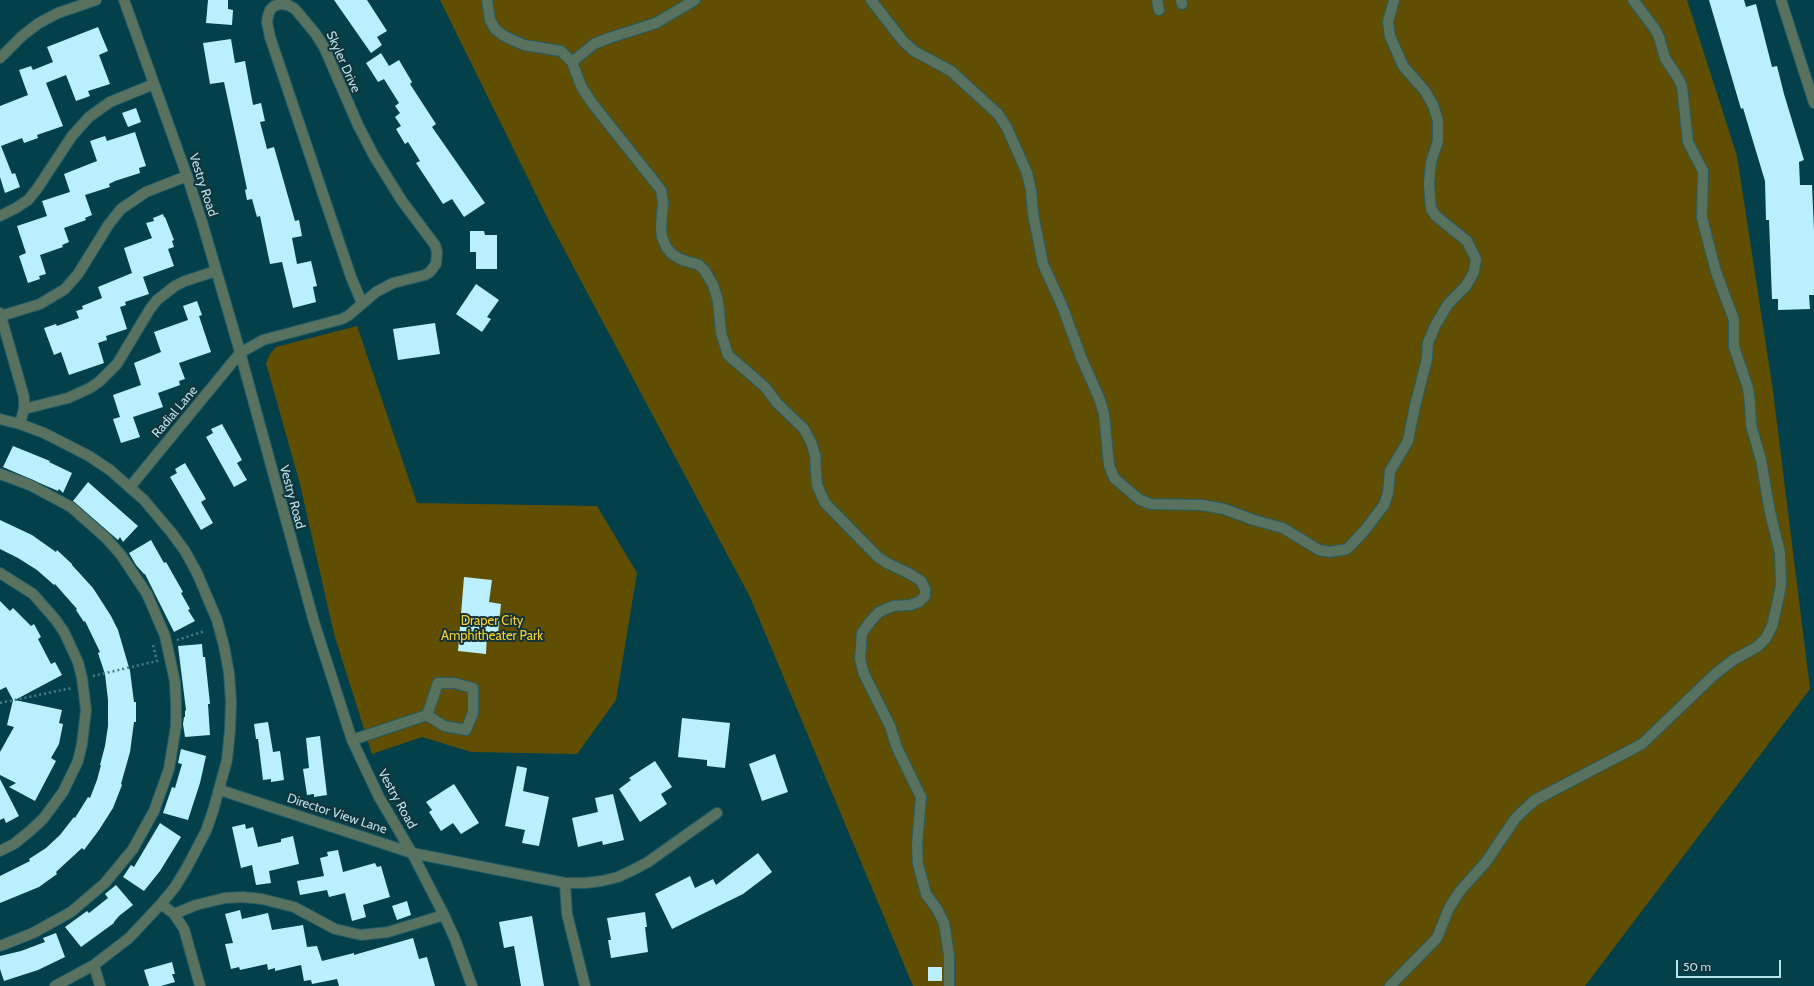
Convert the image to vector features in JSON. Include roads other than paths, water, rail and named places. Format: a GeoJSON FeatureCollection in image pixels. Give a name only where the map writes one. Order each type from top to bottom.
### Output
{"type":"FeatureCollection","features":[{"type":"Feature","properties":{"kind":"street"},"geometry":{"type":"LineString","coordinates":[[0,58],[22,36],[39,23],[58,13],[96,0]]}},
{"type":"Feature","properties":{"kind":"street","name":"Vestry Road"},"geometry":{"type":"LineString","coordinates":[[124,0],[187,176],[240,353],[314,622],[352,740],[379,797],[412,852],[444,915],[455,939],[472,986]]}},
{"type":"Feature","properties":{"kind":"street"},"geometry":{"type":"LineString","coordinates":[[488,0],[490,20],[495,29],[504,36],[524,45],[561,51],[572,62],[581,86],[592,103],[661,190],[661,227],[662,237],[666,247],[672,254],[680,259],[699,265],[705,271],[713,285],[718,301],[721,333],[728,355],[765,387],[778,403],[804,429],[811,442],[815,455],[817,484],[825,504],[878,556],[887,563],[921,581],[925,589],[924,596],[920,602],[910,605],[893,606],[879,612],[862,633],[860,659],[864,674],[890,726],[897,748],[921,797],[917,846],[918,864],[926,894],[937,909],[944,923],[949,955],[949,986]]}},
{"type":"Feature","properties":{"kind":"street"},"geometry":{"type":"LineString","coordinates":[[572,62],[594,44],[656,22],[695,0]]}},
{"type":"Feature","properties":{"kind":"street"},"geometry":{"type":"LineString","coordinates":[[871,0],[903,41],[914,50],[951,71],[998,114],[1007,128],[1027,174],[1043,264],[1063,308],[1081,358],[1100,400],[1104,414],[1109,465],[1114,478],[1140,500],[1151,504],[1202,505],[1224,508],[1254,520],[1283,528],[1319,550],[1330,552],[1347,549],[1365,530],[1384,504],[1388,493],[1390,471],[1408,441],[1427,359],[1428,343],[1435,326],[1448,304],[1466,286],[1474,272],[1476,259],[1467,241],[1436,216],[1431,208],[1429,184],[1431,162],[1438,141],[1438,121],[1433,105],[1425,91],[1403,66],[1390,36],[1388,22],[1394,0]]}},
{"type":"Feature","properties":{"kind":"street"},"geometry":{"type":"LineString","coordinates":[[1390,986],[1437,938],[1449,908],[1460,891],[1486,862],[1515,819],[1524,810],[1535,800],[1642,744],[1714,675],[1733,660],[1758,647],[1766,638],[1772,626],[1778,605],[1781,585],[1780,553],[1769,506],[1761,460],[1751,425],[1748,388],[1734,347],[1734,320],[1716,272],[1702,218],[1703,171],[1688,142],[1680,82],[1665,58],[1659,37],[1633,0]]}},
{"type":"Feature","properties":{"kind":"street"},"geometry":{"type":"LineString","coordinates":[[1781,0],[1814,103]]}},
{"type":"Feature","properties":{"kind":"street","name":"Skyler Drive"},"geometry":{"type":"LineString","coordinates":[[240,353],[263,340],[342,319],[349,315],[376,292],[393,283],[419,277],[430,272],[436,264],[437,252],[435,245],[402,201],[374,156],[355,119],[324,47],[296,9],[288,5],[281,4],[274,6],[270,10],[267,22],[270,37],[351,277],[362,303]]}},
{"type":"Feature","properties":{"kind":"street"},"geometry":{"type":"LineString","coordinates":[[0,216],[16,208],[37,190],[76,131],[94,113],[110,102],[154,84]]}},
{"type":"Feature","properties":{"kind":"street"},"geometry":{"type":"LineString","coordinates":[[20,424],[24,409],[21,384],[0,314],[40,304],[61,292],[75,278],[109,224],[121,209],[146,192],[187,176]]}},
{"type":"Feature","properties":{"kind":"street"},"geometry":{"type":"LineString","coordinates":[[24,409],[68,398],[90,388],[100,381],[117,364],[150,308],[157,300],[175,286],[185,281],[216,271]]}},
{"type":"Feature","properties":{"kind":"street","name":"Radial Lane"},"geometry":{"type":"LineString","coordinates":[[130,487],[240,353]]}},
{"type":"Feature","properties":{"kind":"street"},"geometry":{"type":"LineString","coordinates":[[0,419],[20,424],[67,444],[89,456],[130,487],[157,515],[185,551],[197,573],[217,620],[224,646],[231,701],[227,760],[220,790],[206,831],[174,887],[161,904],[129,938],[94,965],[54,986]]}},
{"type":"Feature","properties":{"kind":"street"},"geometry":{"type":"LineString","coordinates":[[0,474],[30,485],[71,508],[106,538],[122,555],[147,594],[165,636],[175,682],[176,726],[169,769],[154,811],[133,849],[105,883],[71,912],[33,933],[0,946]]}},
{"type":"Feature","properties":{"kind":"street"},"geometry":{"type":"LineString","coordinates":[[0,573],[33,594],[55,619],[72,647],[82,678],[86,710],[82,744],[71,777],[54,806],[43,819],[22,838],[0,851]]}},
{"type":"Feature","properties":{"kind":"street"},"geometry":{"type":"LineString","coordinates":[[438,683],[454,683],[472,688],[473,713],[466,730],[444,726],[427,715],[438,683]]}},
{"type":"Feature","properties":{"kind":"street"},"geometry":{"type":"LineString","coordinates":[[352,740],[427,715]]}},
{"type":"Feature","properties":{"kind":"street","name":"Director View Lane"},"geometry":{"type":"LineString","coordinates":[[220,790],[412,852],[565,883],[585,883],[618,877],[648,862],[717,813]]}},
{"type":"Feature","properties":{"kind":"street"},"geometry":{"type":"LineString","coordinates":[[565,883],[568,914],[585,986]]}},
{"type":"Feature","properties":{"kind":"street"},"geometry":{"type":"LineString","coordinates":[[174,914],[196,905],[225,898],[243,897],[262,899],[294,908],[335,929],[361,935],[388,932],[444,915]]}},
{"type":"Feature","properties":{"kind":"street"},"geometry":{"type":"LineString","coordinates":[[161,904],[174,914],[184,929],[200,986]]}},
{"type":"Feature","properties":{"kind":"street"},"geometry":{"type":"LineString","coordinates":[[94,965],[100,986]]}},
{"type":"Feature","properties":{"kind":"park label","name":"Draper City Amphitheater Park"},"geometry":{"type":"Point","coordinates":[492,628]}}]}
